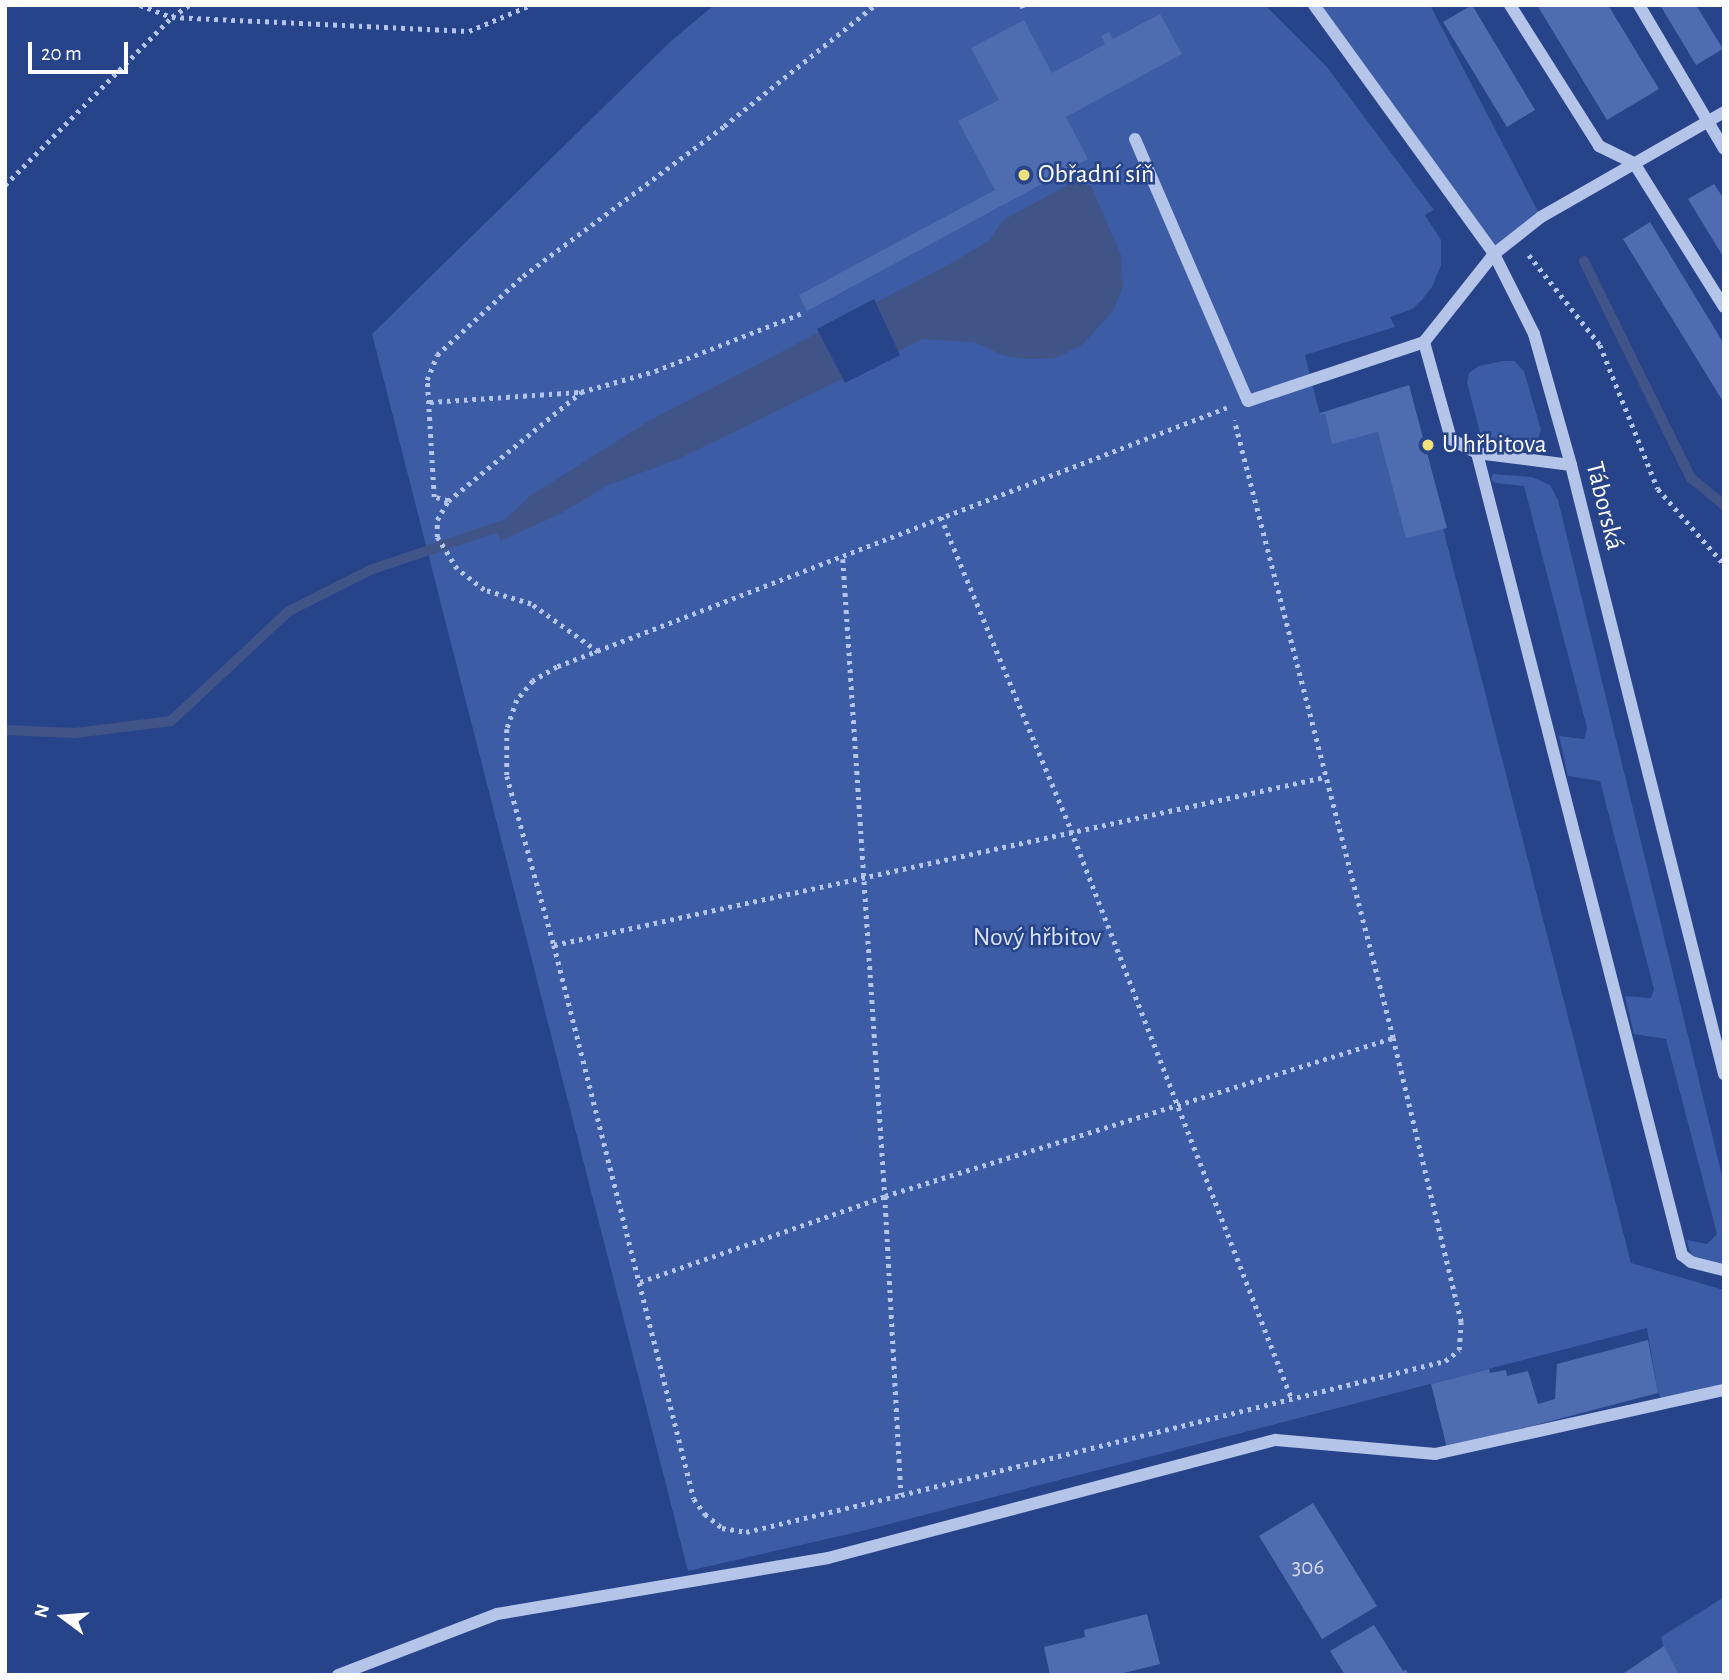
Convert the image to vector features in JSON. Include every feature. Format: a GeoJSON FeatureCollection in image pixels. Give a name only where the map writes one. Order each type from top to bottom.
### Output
{"type":"FeatureCollection","features":[{"type":"Feature","properties":{"kind":"street","name":"Táborská"},"geometry":{"type":"LineString","coordinates":[[1314,5],[1494,254],[1534,334],[1571,465],[1724,1074]]}},
{"type":"Feature","properties":{"kind":"street"},"geometry":{"type":"LineString","coordinates":[[1510,5],[1599,146],[1634,163],[1724,307]]}},
{"type":"Feature","properties":{"kind":"street"},"geometry":{"type":"LineString","coordinates":[[1639,5],[1724,149]]}},
{"type":"Feature","properties":{"kind":"street"},"geometry":{"type":"LineString","coordinates":[[1135,139],[1248,401],[1424,342],[1494,254],[1541,218],[1724,112]]}},
{"type":"Feature","properties":{"kind":"street"},"geometry":{"type":"LineString","coordinates":[[1424,342],[1451,439],[1477,453],[1571,465]]}},
{"type":"Feature","properties":{"kind":"street"},"geometry":{"type":"LineString","coordinates":[[1477,453],[1682,1255],[1691,1262],[1724,1270]]}},
{"type":"Feature","properties":{"kind":"street"},"geometry":{"type":"LineString","coordinates":[[338,1675],[497,1614],[828,1558],[1276,1440],[1435,1454],[1724,1390]]}},
{"type":"Feature","properties":{"kind":"path"},"geometry":{"type":"LineString","coordinates":[[140,5],[172,17],[470,31],[531,5]]}},
{"type":"Feature","properties":{"kind":"path"},"geometry":{"type":"LineString","coordinates":[[5,186],[172,17],[189,5]]}},
{"type":"Feature","properties":{"kind":"path"},"geometry":{"type":"LineString","coordinates":[[448,502],[434,497],[427,380],[437,355],[523,276],[724,126],[875,5]]}},
{"type":"Feature","properties":{"kind":"path"},"geometry":{"type":"LineString","coordinates":[[1528,254],[1600,345],[1658,489],[1724,564]]}},
{"type":"Feature","properties":{"kind":"path"},"geometry":{"type":"LineString","coordinates":[[430,402],[580,392],[655,370],[805,312]]}},
{"type":"Feature","properties":{"kind":"path"},"geometry":{"type":"LineString","coordinates":[[580,392],[448,502],[437,520],[437,537],[457,569],[484,590],[531,604],[598,652]]}},
{"type":"Feature","properties":{"kind":"path"},"geometry":{"type":"LineString","coordinates":[[1231,406],[1393,1038],[1461,1322],[1459,1349],[1445,1361],[901,1495],[746,1532],[722,1528],[705,1514],[694,1499],[554,945],[507,776],[507,729],[517,700],[533,681],[557,667],[843,559],[941,517],[1231,406]]}},
{"type":"Feature","properties":{"kind":"path"},"geometry":{"type":"LineString","coordinates":[[941,517],[1071,830],[1291,1397]]}},
{"type":"Feature","properties":{"kind":"path"},"geometry":{"type":"LineString","coordinates":[[843,559],[885,1196],[901,1495]]}},
{"type":"Feature","properties":{"kind":"path"},"geometry":{"type":"LineString","coordinates":[[554,945],[863,880],[1071,830],[1325,777]]}},
{"type":"Feature","properties":{"kind":"path"},"geometry":{"type":"LineString","coordinates":[[640,1282],[885,1196],[1393,1038]]}},
{"type":"Feature","properties":{"kind":"green space","name":"Nový hřbitov"},"geometry":{"type":"Polygon","coordinates":[[[714,5],[1265,5],[1327,67],[1434,210],[1425,215],[1441,240],[1441,265],[1432,287],[1422,300],[1412,309],[1390,317],[1395,327],[1305,355],[1320,415],[1325,414],[1332,443],[1378,432],[1443,528],[1631,1263],[1724,1290],[1724,1390],[1664,1403],[1658,1393],[1647,1328],[866,1530],[688,1571],[372,334],[670,42],[714,5]]]}},
{"type":"Feature","properties":{"kind":"green space"},"geometry":{"type":"Polygon","coordinates":[[[1314,5],[1430,5],[1541,217],[1494,254],[1314,5]]]}},
{"type":"Feature","properties":{"kind":"green space"},"geometry":{"type":"Polygon","coordinates":[[[1514,361],[1524,371],[1541,430],[1535,447],[1526,449],[1488,444],[1481,437],[1467,382],[1469,373],[1479,366],[1514,361]]]}},
{"type":"Feature","properties":{"kind":"green space"},"geometry":{"type":"Polygon","coordinates":[[[1493,474],[1532,477],[1550,485],[1558,500],[1724,1184],[1724,1263],[1719,1265],[1694,1259],[1689,1249],[1687,1240],[1707,1244],[1717,1234],[1666,1039],[1634,1034],[1625,996],[1651,998],[1654,989],[1600,781],[1568,776],[1559,736],[1584,739],[1587,728],[1524,486],[1495,483],[1491,479],[1493,474]]]}},
{"type":"Feature","properties":{"kind":"green space"},"geometry":{"type":"Polygon","coordinates":[[[1724,1597],[1724,1675],[1679,1675],[1665,1653],[1661,1637],[1724,1597]]]}},
{"type":"Feature","properties":{"kind":"shaded area"},"geometry":{"type":"Polygon","coordinates":[[[1073,182],[1091,186],[1121,255],[1123,286],[1113,311],[1082,345],[1055,358],[1028,359],[1005,356],[974,342],[923,339],[676,460],[606,486],[562,513],[501,541],[495,529],[530,496],[649,421],[957,260],[990,240],[1002,221],[1073,182]]]}},
{"type":"Feature","properties":{"kind":"pier"},"geometry":{"type":"Polygon","coordinates":[[[874,299],[900,355],[845,383],[817,329],[874,299]]]}},
{"type":"Feature","properties":{"kind":"building"},"geometry":{"type":"Polygon","coordinates":[[[1472,5],[1535,110],[1507,127],[1443,22],[1472,5]]]}},
{"type":"Feature","properties":{"kind":"building"},"geometry":{"type":"Polygon","coordinates":[[[1537,5],[1608,5],[1659,89],[1607,120],[1537,5]]]}},
{"type":"Feature","properties":{"kind":"building"},"geometry":{"type":"Polygon","coordinates":[[[1660,5],[1696,5],[1723,49],[1696,65],[1660,5]]]}},
{"type":"Feature","properties":{"kind":"building","name":"Obřadní síň"},"geometry":{"type":"Polygon","coordinates":[[[1160,14],[1182,54],[1066,117],[1088,159],[807,311],[799,295],[995,190],[958,121],[999,100],[971,48],[1024,20],[1052,73],[1105,44],[1101,36],[1109,32],[1113,39],[1160,14]]]}},
{"type":"Feature","properties":{"kind":"building"},"geometry":{"type":"Polygon","coordinates":[[[1714,184],[1724,199],[1724,258],[1688,199],[1714,184]]]}},
{"type":"Feature","properties":{"kind":"building"},"geometry":{"type":"Polygon","coordinates":[[[1650,222],[1724,344],[1724,403],[1623,239],[1650,222]]]}},
{"type":"Feature","properties":{"kind":"building"},"geometry":{"type":"Polygon","coordinates":[[[1409,385],[1447,528],[1406,538],[1378,432],[1332,444],[1325,414],[1320,413],[1409,385]]]}},
{"type":"Feature","properties":{"kind":"building"},"geometry":{"type":"Polygon","coordinates":[[[1648,1340],[1658,1393],[1447,1448],[1431,1384],[1489,1369],[1490,1373],[1506,1370],[1507,1376],[1528,1371],[1538,1404],[1555,1399],[1557,1364],[1648,1340]]]}},
{"type":"Feature","properties":{"kind":"building"},"geometry":{"type":"Polygon","coordinates":[[[1313,1503],[1377,1606],[1322,1639],[1259,1536],[1313,1503]]]}},
{"type":"Feature","properties":{"kind":"building"},"geometry":{"type":"Polygon","coordinates":[[[1147,1614],[1160,1664],[1116,1675],[1050,1675],[1044,1647],[1085,1637],[1084,1630],[1147,1614]]]}},
{"type":"Feature","properties":{"kind":"building"},"geometry":{"type":"Polygon","coordinates":[[[1374,1625],[1403,1671],[1406,1670],[1409,1675],[1345,1675],[1330,1651],[1374,1625]]]}},
{"type":"Feature","properties":{"kind":"building"},"geometry":{"type":"Polygon","coordinates":[[[1664,1646],[1679,1675],[1621,1675],[1664,1646]]]}},
{"type":"Feature","properties":{"kind":"waterway"},"geometry":{"type":"LineString","coordinates":[[1584,261],[1691,478],[1724,505]]}},
{"type":"Feature","properties":{"kind":"waterway"},"geometry":{"type":"LineString","coordinates":[[5,730],[75,733],[171,721],[289,611],[370,570],[507,524]]}},
{"type":"Feature","properties":{"kind":"place","name":"Obřadní síň"},"geometry":{"type":"Point","coordinates":[1024,175]}},
{"type":"Feature","properties":{"kind":"place","name":"U hřbitova"},"geometry":{"type":"Point","coordinates":[1428,445]}}]}
